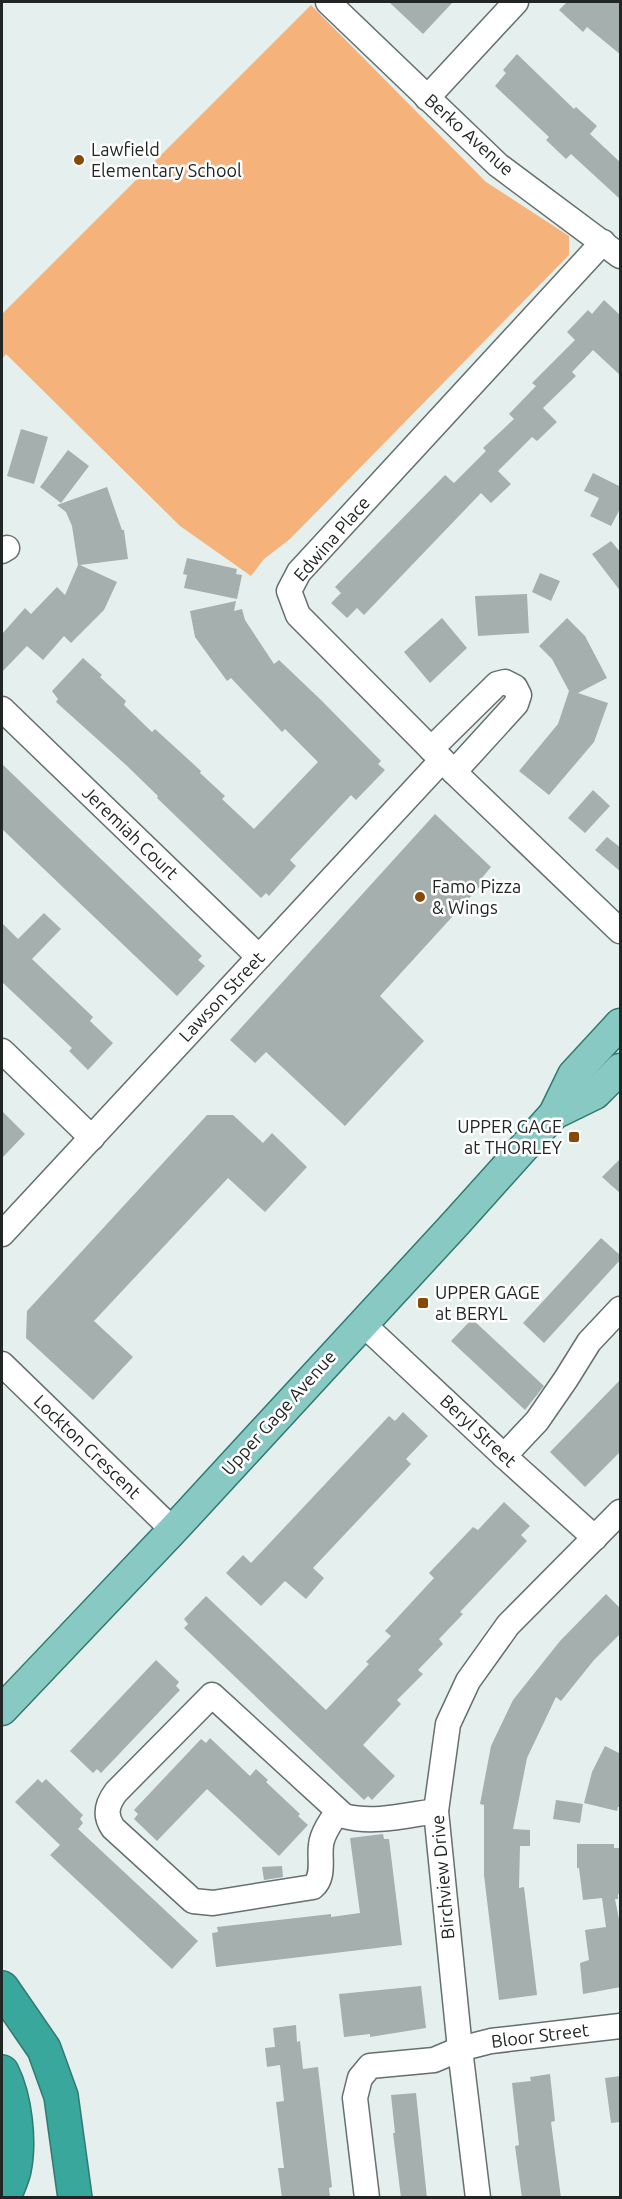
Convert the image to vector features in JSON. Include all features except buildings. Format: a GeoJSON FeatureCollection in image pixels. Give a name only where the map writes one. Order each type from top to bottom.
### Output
{"type":"FeatureCollection","features":[{"type":"Feature","properties":{"kind":"highway"},"geometry":{"type":"LineString","coordinates":[[4,1994],[44,2049],[61,2096],[75,2198]]}},
{"type":"Feature","properties":{"kind":"highway"},"geometry":{"type":"LineString","coordinates":[[2,2072],[11,2096],[15,2129],[14,2170],[4,2198]]}},
{"type":"Feature","properties":{"kind":"main road","name":"Upper Gage Avenue"},"geometry":{"type":"LineString","coordinates":[[2,1710],[173,1530],[555,1114],[573,1075],[621,1024]]}},
{"type":"Feature","properties":{"kind":"main road","name":"Upper Gage Avenue"},"geometry":{"type":"LineString","coordinates":[[555,1114],[595,1094],[621,1069]]}},
{"type":"Feature","properties":{"kind":"street","name":"Berko Avenue"},"geometry":{"type":"LineString","coordinates":[[328,2],[498,165],[612,249]]}},
{"type":"Feature","properties":{"kind":"street"},"geometry":{"type":"LineString","coordinates":[[427,98],[516,2]]}},
{"type":"Feature","properties":{"kind":"street","name":"Edwina Place"},"geometry":{"type":"LineString","coordinates":[[612,249],[299,572],[289,591],[298,615],[442,760],[621,931]]}},
{"type":"Feature","properties":{"kind":"street","name":"Jeremiah Court"},"geometry":{"type":"LineString","coordinates":[[2,709],[259,957]]}},
{"type":"Feature","properties":{"kind":"street","name":"Lawson Street"},"geometry":{"type":"LineString","coordinates":[[2,1234],[442,760]]}},
{"type":"Feature","properties":{"kind":"street"},"geometry":{"type":"LineString","coordinates":[[2,1051],[92,1138]]}},
{"type":"Feature","properties":{"kind":"street"},"geometry":{"type":"LineString","coordinates":[[504,1456],[537,1421],[589,1342],[621,1309]]}},
{"type":"Feature","properties":{"kind":"street","name":"Beryl Street"},"geometry":{"type":"LineString","coordinates":[[362,1323],[595,1538]]}},
{"type":"Feature","properties":{"kind":"street","name":"Lockton Crescent"},"geometry":{"type":"LineString","coordinates":[[4,1371],[173,1530]]}},
{"type":"Feature","properties":{"kind":"street","name":"Birchview Drive"},"geometry":{"type":"LineString","coordinates":[[478,2198],[460,2049],[436,1811],[448,1724],[468,1681],[508,1625],[621,1512]]}},
{"type":"Feature","properties":{"kind":"street"},"geometry":{"type":"LineString","coordinates":[[338,1811],[321,1844],[320,1873],[313,1887],[213,1904],[194,1901],[113,1828],[107,1815],[108,1802],[116,1792],[212,1695],[338,1811],[354,1818],[436,1811]]}},
{"type":"Feature","properties":{"kind":"street","name":"Bloor Street"},"geometry":{"type":"LineString","coordinates":[[367,2198],[355,2098],[360,2078],[370,2066],[434,2060],[460,2049],[491,2041],[621,2026]]}},
{"type":"Feature","properties":{"kind":"shaded area"},"geometry":{"type":"Polygon","coordinates":[[[311,5],[486,182],[569,236],[569,255],[290,539],[264,559],[251,576],[180,526],[6,354],[2,359],[2,314],[311,5]]]}},
{"type":"Feature","properties":{"kind":"place","name":"Lawfield Elementary School"},"geometry":{"type":"Point","coordinates":[79,160]}},
{"type":"Feature","properties":{"kind":"place","name":"Famo Pizza & Wings"},"geometry":{"type":"Point","coordinates":[420,897]}},
{"type":"Feature","properties":{"kind":"place","name":"UPPER GAGE at THORLEY"},"geometry":{"type":"Point","coordinates":[574,1137]}},
{"type":"Feature","properties":{"kind":"place","name":"UPPER GAGE at BERYL"},"geometry":{"type":"Point","coordinates":[423,1303]}}]}
